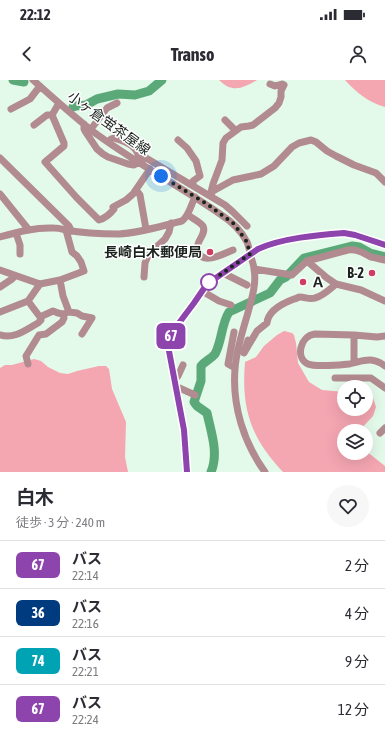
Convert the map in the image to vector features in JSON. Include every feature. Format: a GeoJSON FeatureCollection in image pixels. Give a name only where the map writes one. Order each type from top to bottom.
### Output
{"type":"FeatureCollection","features":[{"type":"Feature","properties":{"kind":"street","name":"小ヶ倉蛍茶屋線"},"geometry":{"type":"LineString","coordinates":[[33,80],[59,104],[90,129],[234,224],[247,242],[255,277],[253,295],[235,368],[237,410],[250,448],[265,472]]}},
{"type":"Feature","properties":{"kind":"street"},"geometry":{"type":"LineString","coordinates":[[210,196],[212,184],[222,160],[224,140],[235,130],[241,127],[253,125],[275,108],[279,103],[281,91],[284,85],[282,84],[275,86],[270,84]]}},
{"type":"Feature","properties":{"kind":"street"},"geometry":{"type":"LineString","coordinates":[[11,109],[30,99],[40,86]]}},
{"type":"Feature","properties":{"kind":"street"},"geometry":{"type":"LineString","coordinates":[[90,129],[107,108],[117,103]]}},
{"type":"Feature","properties":{"kind":"street"},"geometry":{"type":"LineString","coordinates":[[52,115],[59,104]]}},
{"type":"Feature","properties":{"kind":"street"},"geometry":{"type":"LineString","coordinates":[[34,126],[47,115],[52,115]]}},
{"type":"Feature","properties":{"kind":"street"},"geometry":{"type":"LineString","coordinates":[[52,115],[64,146],[45,162],[77,198],[100,220],[107,216],[114,209],[113,207],[126,200],[133,194],[150,168]]}},
{"type":"Feature","properties":{"kind":"street"},"geometry":{"type":"LineString","coordinates":[[224,120],[235,130]]}},
{"type":"Feature","properties":{"kind":"street"},"geometry":{"type":"LineString","coordinates":[[84,124],[85,131],[97,149],[103,154],[128,164],[134,164],[146,158],[210,196],[233,212],[247,226]]}},
{"type":"Feature","properties":{"kind":"street"},"geometry":{"type":"LineString","coordinates":[[111,139],[114,138],[127,142],[134,147],[139,156],[138,162]]}},
{"type":"Feature","properties":{"kind":"street"},"geometry":{"type":"LineString","coordinates":[[178,140],[187,148],[196,161],[200,176],[193,181],[193,186]]}},
{"type":"Feature","properties":{"kind":"street"},"geometry":{"type":"LineString","coordinates":[[210,196],[213,191],[233,180],[261,174],[274,166],[292,147],[308,140],[316,142],[327,152],[354,165],[376,173],[385,182]]}},
{"type":"Feature","properties":{"kind":"street"},"geometry":{"type":"LineString","coordinates":[[0,158],[69,226],[68,230],[72,252],[81,262],[84,271],[60,280],[40,284],[0,270]]}},
{"type":"Feature","properties":{"kind":"street"},"geometry":{"type":"LineString","coordinates":[[136,190],[140,194],[146,229]]}},
{"type":"Feature","properties":{"kind":"street"},"geometry":{"type":"LineString","coordinates":[[0,194],[29,230]]}},
{"type":"Feature","properties":{"kind":"street"},"geometry":{"type":"LineString","coordinates":[[0,237],[29,230],[53,228],[118,234],[132,232],[182,221],[188,215],[195,197]]}},
{"type":"Feature","properties":{"kind":"street"},"geometry":{"type":"LineString","coordinates":[[188,215],[204,229],[198,244],[200,255],[202,257],[217,257],[233,250]]}},
{"type":"Feature","properties":{"kind":"street"},"geometry":{"type":"LineString","coordinates":[[144,277],[147,258],[165,239],[169,232],[171,223]]}},
{"type":"Feature","properties":{"kind":"street"},"geometry":{"type":"LineString","coordinates":[[16,233],[20,245],[20,254]]}},
{"type":"Feature","properties":{"kind":"street"},"geometry":{"type":"LineString","coordinates":[[187,472],[184,430],[169,345],[176,327],[207,284],[250,254],[265,246],[279,242],[344,233],[385,245]]}},
{"type":"Feature","properties":{"kind":"street"},"geometry":{"type":"LineString","coordinates":[[254,269],[289,274],[307,261],[354,249],[385,260]]}},
{"type":"Feature","properties":{"kind":"street"},"geometry":{"type":"LineString","coordinates":[[307,261],[336,284],[361,290],[385,301]]}},
{"type":"Feature","properties":{"kind":"street"},"geometry":{"type":"LineString","coordinates":[[223,273],[247,285]]}},
{"type":"Feature","properties":{"kind":"street"},"geometry":{"type":"LineString","coordinates":[[0,287],[15,276]]}},
{"type":"Feature","properties":{"kind":"street"},"geometry":{"type":"LineString","coordinates":[[28,364],[26,356],[39,335],[46,334],[62,322],[66,313],[60,280]]}},
{"type":"Feature","properties":{"kind":"street"},"geometry":{"type":"LineString","coordinates":[[0,312],[28,301],[40,284]]}},
{"type":"Feature","properties":{"kind":"street"},"geometry":{"type":"LineString","coordinates":[[248,340],[244,353],[257,331],[267,323],[268,317],[284,302],[300,297],[305,299],[314,299],[336,284]]}},
{"type":"Feature","properties":{"kind":"street"},"geometry":{"type":"LineString","coordinates":[[202,291],[219,301],[231,305]]}},
{"type":"Feature","properties":{"kind":"street"},"geometry":{"type":"LineString","coordinates":[[0,335],[15,335],[41,320],[28,301]]}},
{"type":"Feature","properties":{"kind":"street"},"geometry":{"type":"LineString","coordinates":[[40,317],[53,312],[77,313],[82,316],[92,318],[82,334]]}},
{"type":"Feature","properties":{"kind":"street"},"geometry":{"type":"LineString","coordinates":[[234,332],[228,364],[235,368]]}},
{"type":"Feature","properties":{"kind":"street"},"geometry":{"type":"LineString","coordinates":[[385,336],[377,337],[310,334],[302,342],[300,349],[306,363],[313,365],[323,366],[349,364],[363,360],[371,360],[385,366]]}},
{"type":"Feature","properties":{"kind":"street"},"geometry":{"type":"LineString","coordinates":[[354,335],[354,362]]}},
{"type":"Feature","properties":{"kind":"street"},"geometry":{"type":"LineString","coordinates":[[175,383],[183,365]]}},
{"type":"Feature","properties":{"kind":"street"},"geometry":{"type":"LineString","coordinates":[[335,378],[371,378],[385,388]]}},
{"type":"Feature","properties":{"kind":"street"},"geometry":{"type":"LineString","coordinates":[[175,383],[194,395]]}},
{"type":"Feature","properties":{"kind":"shaded area"},"geometry":{"type":"Polygon","coordinates":[[[219,80],[257,80],[247,86],[233,88],[228,87],[219,80]]]}},
{"type":"Feature","properties":{"kind":"shaded area"},"geometry":{"type":"Polygon","coordinates":[[[345,80],[385,80],[385,107],[363,96],[345,80]]]}},
{"type":"Feature","properties":{"kind":"shaded area"},"geometry":{"type":"Polygon","coordinates":[[[284,331],[294,335],[298,363],[309,382],[322,390],[337,391],[337,416],[373,416],[366,424],[337,424],[337,460],[373,460],[373,457],[385,466],[385,472],[283,472],[272,459],[263,447],[250,422],[244,379],[245,362],[256,357],[264,346],[284,331]]]}},
{"type":"Feature","properties":{"kind":"shaded area"},"geometry":{"type":"Polygon","coordinates":[[[34,359],[41,361],[48,367],[60,373],[68,374],[99,366],[106,366],[109,369],[112,389],[126,422],[125,457],[128,472],[0,472],[0,368],[5,365],[12,365],[34,359]]]}},
{"type":"Feature","properties":{"kind":"shaded area"},"geometry":{"type":"Polygon","coordinates":[[[373,398],[376,407],[373,416],[373,398]]]}},
{"type":"Feature","properties":{"kind":"waterway"},"geometry":{"type":"LineString","coordinates":[[13,80],[24,82]]}},
{"type":"Feature","properties":{"kind":"waterway"},"geometry":{"type":"LineString","coordinates":[[73,107],[86,105],[97,99],[118,94],[135,95],[149,91],[162,80]]}},
{"type":"Feature","properties":{"kind":"waterway"},"geometry":{"type":"LineString","coordinates":[[211,472],[214,450],[207,413],[194,402],[201,381],[201,366],[215,354],[224,322],[229,312],[270,293],[280,280],[286,277],[304,258],[352,246],[359,247],[370,253],[385,257]]}},
{"type":"Feature","properties":{"kind":"bus line","name":"67"},"geometry":{"type":"LineString","coordinates":[[187,472],[184,430],[169,345],[176,327],[207,284],[258,249],[279,242],[344,233],[385,245]]}},
{"type":"Feature","properties":{"kind":"place","name":"長崎白木郵便局"},"geometry":{"type":"Point","coordinates":[210,252]}},
{"type":"Feature","properties":{"kind":"place","name":"B-2"},"geometry":{"type":"Point","coordinates":[372,273]}},
{"type":"Feature","properties":{"kind":"place","name":"Ａ"},"geometry":{"type":"Point","coordinates":[303,282]}},
{"type":"Feature","properties":{"kind":"route"},"geometry":{"type":"LineString","coordinates":[[161,176],[207,204],[234,224],[248,243],[250,254],[207,284],[209,282]]}}]}
